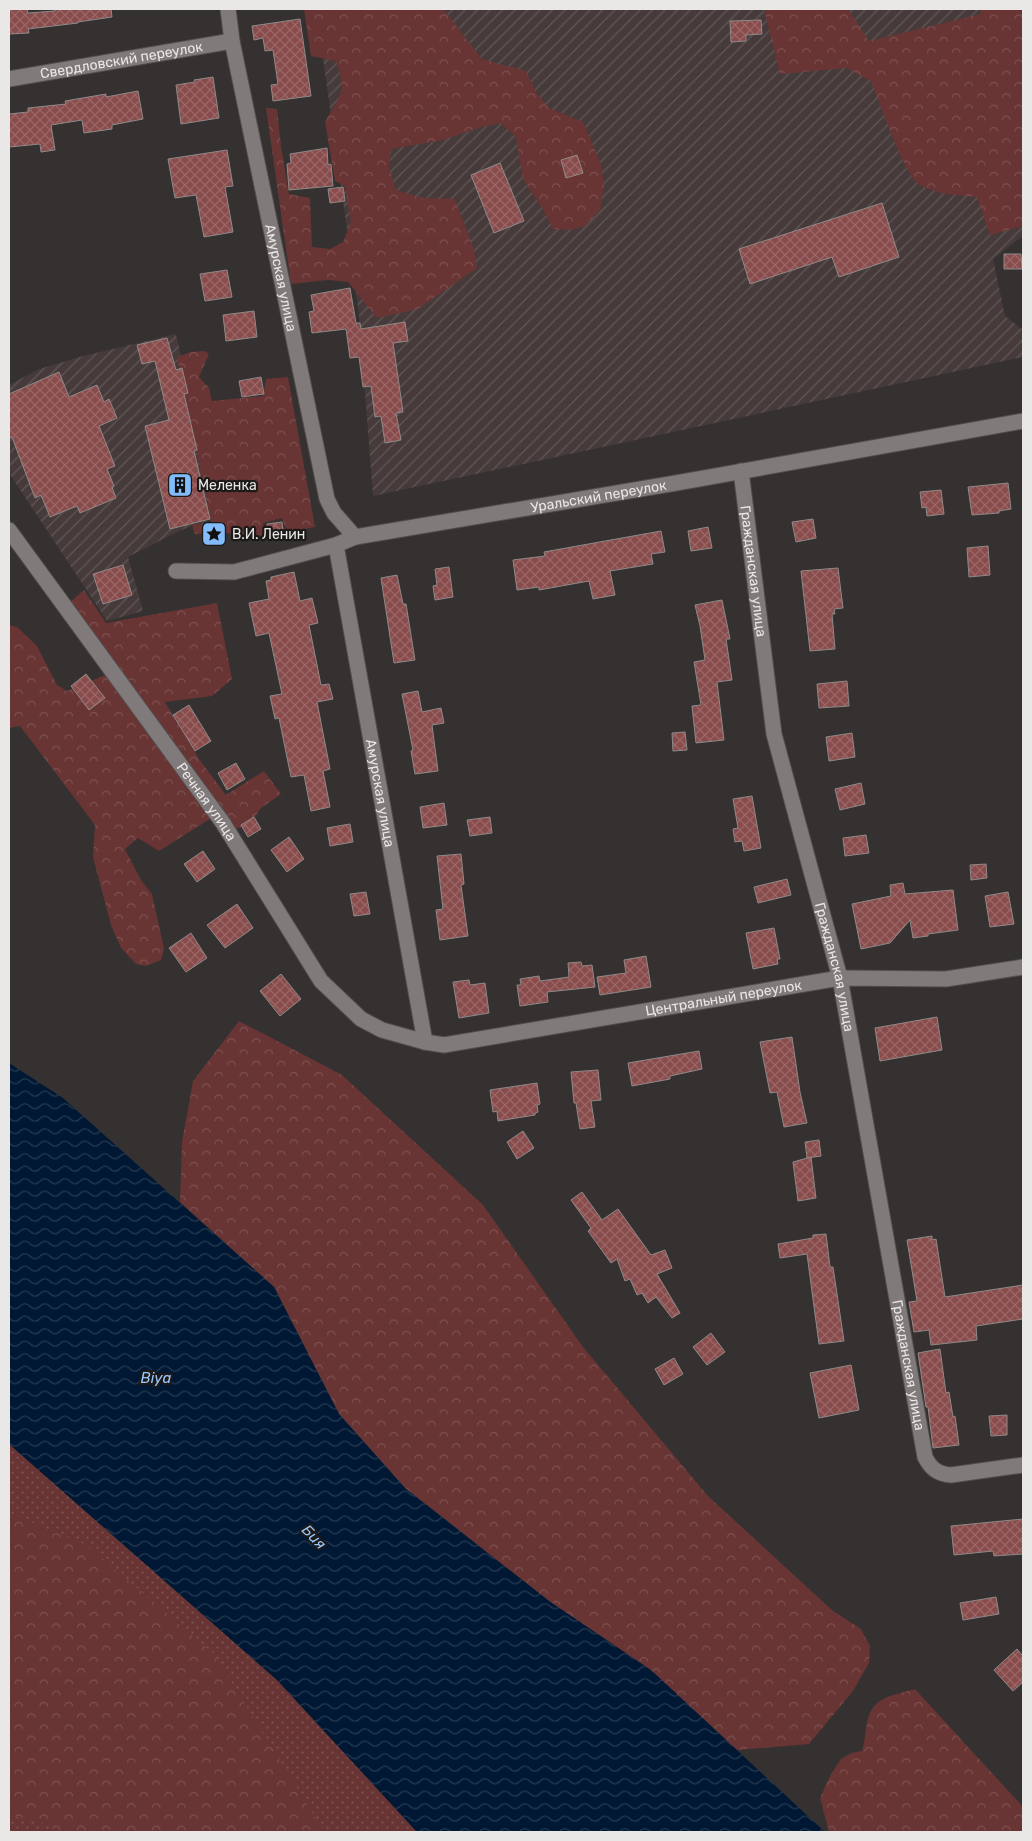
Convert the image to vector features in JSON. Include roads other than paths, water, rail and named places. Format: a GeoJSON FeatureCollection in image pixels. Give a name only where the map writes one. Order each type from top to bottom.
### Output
{"type":"FeatureCollection","features":[{"type":"Feature","properties":{"kind":"street","name":"Амурская улица"},"geometry":{"type":"LineString","coordinates":[[228,9],[232,41],[328,499],[334,513],[355,537]]}},
{"type":"Feature","properties":{"kind":"street","name":"Свердловский переулок"},"geometry":{"type":"LineString","coordinates":[[9,79],[232,41]]}},
{"type":"Feature","properties":{"kind":"street","name":"Уральский переулок"},"geometry":{"type":"LineString","coordinates":[[176,571],[234,572],[336,545],[355,537],[1023,421]]}},
{"type":"Feature","properties":{"kind":"street","name":"Гражданская улица"},"geometry":{"type":"LineString","coordinates":[[741,471],[774,734],[840,978],[925,1457],[929,1465],[942,1475],[1023,1465]]}},
{"type":"Feature","properties":{"kind":"street","name":"Речная улица"},"geometry":{"type":"LineString","coordinates":[[9,530],[223,823],[321,981],[362,1019],[382,1030],[425,1042]]}},
{"type":"Feature","properties":{"kind":"street","name":"Амурская улица"},"geometry":{"type":"LineString","coordinates":[[336,545],[425,1042]]}},
{"type":"Feature","properties":{"kind":"street","name":"Центральный переулок"},"geometry":{"type":"LineString","coordinates":[[425,1042],[444,1045],[840,978],[946,980],[1023,967]]}},
{"type":"Feature","properties":{"kind":"water","name":"Biya"},"geometry":{"type":"Polygon","coordinates":[[[9,1063],[63,1098],[274,1287],[339,1414],[405,1488],[549,1601],[651,1670],[825,1832],[417,1832],[277,1680],[9,1444],[9,1063]]]}},
{"type":"Feature","properties":{"kind":"place","name":"Меленка"},"geometry":{"type":"Point","coordinates":[180,485]}},
{"type":"Feature","properties":{"kind":"place","name":"В.И. Ленин"},"geometry":{"type":"Point","coordinates":[214,534]}},
{"type":"Feature","properties":{"kind":"water label","name":"Бия"},"geometry":{"type":"Point","coordinates":[314,1537]}}]}
